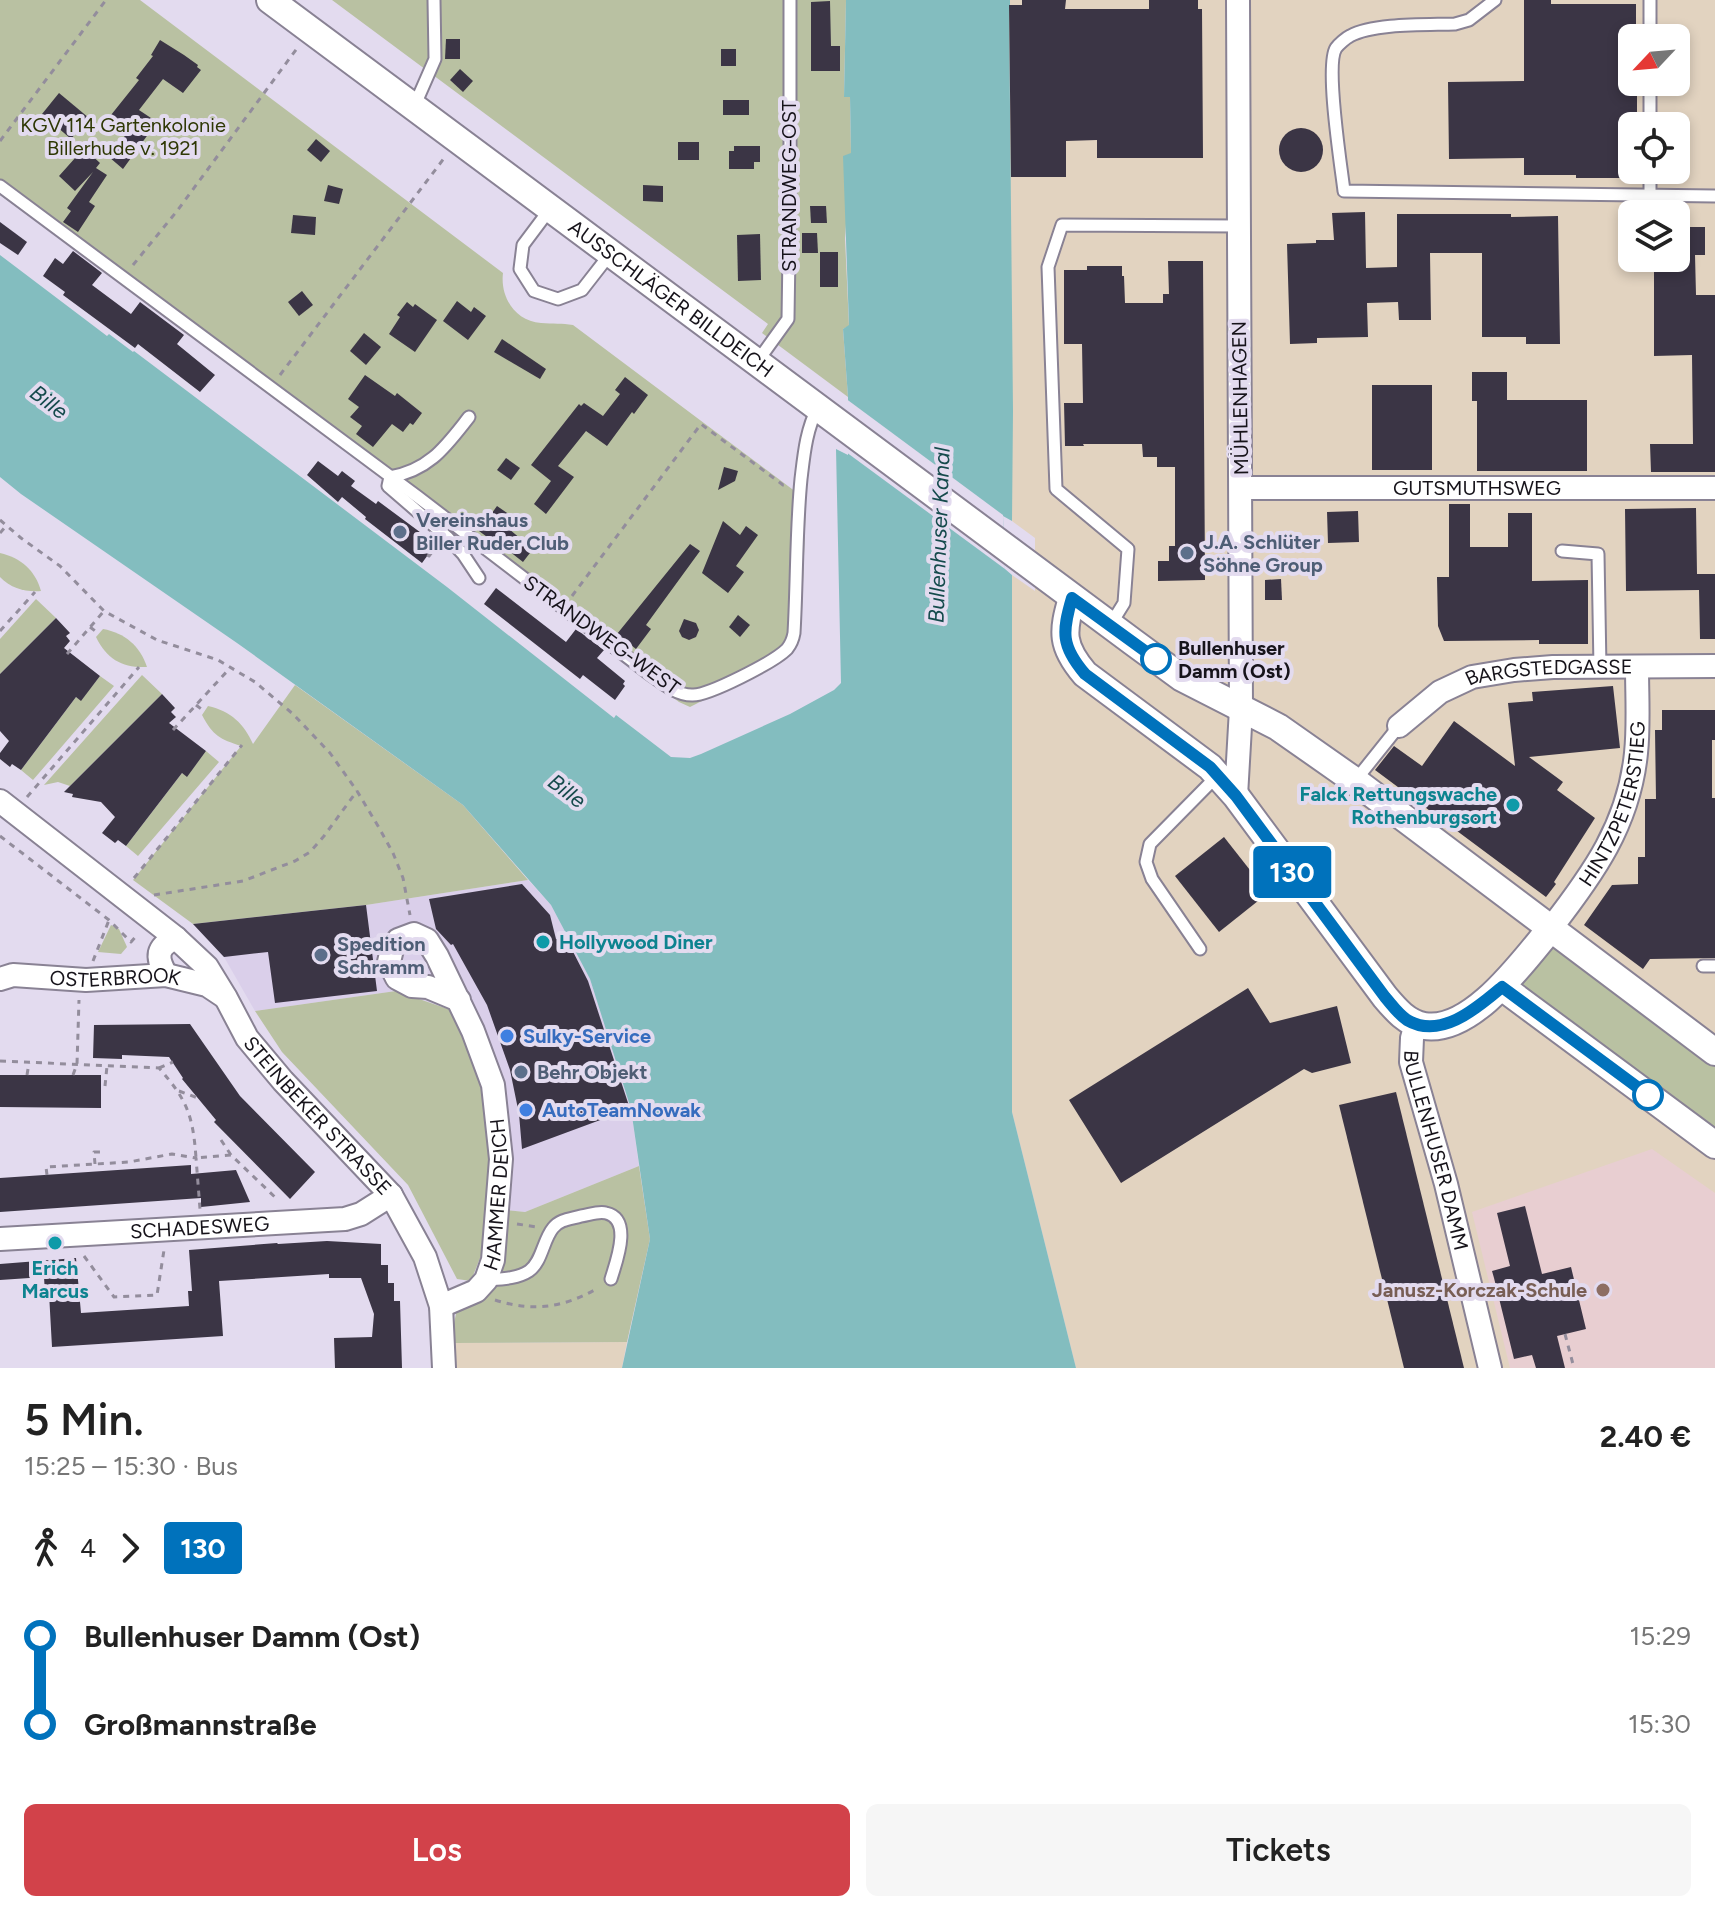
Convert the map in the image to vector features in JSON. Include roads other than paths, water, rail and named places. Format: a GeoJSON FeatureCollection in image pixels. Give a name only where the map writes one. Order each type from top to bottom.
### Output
{"type":"FeatureCollection","features":[{"type":"Feature","properties":{"kind":"street","name":"AUSSCHLÄGER BILLDEICH"},"geometry":{"type":"LineString","coordinates":[[270,0],[1072,598],[1182,678],[1278,727],[1355,781],[1715,1052]]}},
{"type":"Feature","properties":{"kind":"street","name":"MÜHLENHAGEN"},"geometry":{"type":"LineString","coordinates":[[1236,796],[1241,709],[1238,0]]}},
{"type":"Feature","properties":{"kind":"street","name":"GUTSMUTHSWEG"},"geometry":{"type":"LineString","coordinates":[[1241,488],[1715,488]]}},
{"type":"Feature","properties":{"kind":"street"},"geometry":{"type":"LineString","coordinates":[[1072,598],[1064,634],[1066,647],[1074,661],[1085,674],[1218,775],[1398,1013],[1426,1027],[1463,1017],[1502,987],[1551,928]]}},
{"type":"Feature","properties":{"kind":"street","name":"BARGSTEDGASSE"},"geometry":{"type":"LineString","coordinates":[[1399,726],[1440,692],[1472,677],[1553,667],[1715,666]]}},
{"type":"Feature","properties":{"kind":"street","name":"HINTZPETERSTIEG"},"geometry":{"type":"LineString","coordinates":[[1551,928],[1598,864],[1629,795],[1636,755],[1637,667]]}},
{"type":"Feature","properties":{"kind":"street","name":"STEINBEKER STRASSE"},"geometry":{"type":"LineString","coordinates":[[7,806],[176,938],[207,967],[247,1038],[283,1081],[391,1195],[425,1257],[441,1306]]}},
{"type":"Feature","properties":{"kind":"street","name":"HAMMER DEICH"},"geometry":{"type":"LineString","coordinates":[[441,1306],[480,1286],[493,1260],[501,1159],[493,1085],[459,1000],[427,940],[414,934],[398,940],[389,962],[397,978],[412,986],[428,987],[459,1000]]}},
{"type":"Feature","properties":{"kind":"street"},"geometry":{"type":"LineString","coordinates":[[166,975],[159,954],[176,938]]}},
{"type":"Feature","properties":{"kind":"street","name":"OSTERBROOK"},"geometry":{"type":"LineString","coordinates":[[0,979],[13,975],[83,979],[166,975],[207,985],[226,998]]}},
{"type":"Feature","properties":{"kind":"street"},"geometry":{"type":"LineString","coordinates":[[1502,987],[1715,1145]]}},
{"type":"Feature","properties":{"kind":"street","name":"BULLENHUSER DAMM"},"geometry":{"type":"LineString","coordinates":[[1416,1024],[1411,1062],[1446,1184],[1490,1368]]}},
{"type":"Feature","properties":{"kind":"street","name":"SCHADESWEG"},"geometry":{"type":"LineString","coordinates":[[0,1239],[345,1219],[361,1214],[391,1195]]}},
{"type":"Feature","properties":{"kind":"street"},"geometry":{"type":"LineString","coordinates":[[441,1306],[444,1368]]}},
{"type":"Feature","properties":{"kind":"lane"},"geometry":{"type":"LineString","coordinates":[[414,107],[435,59],[434,0]]}},
{"type":"Feature","properties":{"kind":"lane","name":"STRANDWEG-OST"},"geometry":{"type":"LineString","coordinates":[[756,362],[788,319],[790,0]]}},
{"type":"Feature","properties":{"kind":"lane"},"geometry":{"type":"LineString","coordinates":[[1495,0],[1469,20],[1455,24],[1366,29],[1348,37],[1336,48],[1332,63],[1344,191],[1715,196]]}},
{"type":"Feature","properties":{"kind":"lane"},"geometry":{"type":"LineString","coordinates":[[1650,0],[1650,24]]}},
{"type":"Feature","properties":{"kind":"lane"},"geometry":{"type":"LineString","coordinates":[[1650,184],[1650,195]]}},
{"type":"Feature","properties":{"kind":"lane","name":"STRANDWEG-WEST"},"geometry":{"type":"LineString","coordinates":[[0,186],[648,673],[682,694],[698,695],[728,683],[777,657],[791,644],[794,633],[798,508],[808,431],[818,407]]}},
{"type":"Feature","properties":{"kind":"lane"},"geometry":{"type":"LineString","coordinates":[[550,209],[523,245],[520,269],[534,291],[558,299],[582,290],[611,254]]}},
{"type":"Feature","properties":{"kind":"lane"},"geometry":{"type":"LineString","coordinates":[[1111,625],[1124,603],[1128,549],[1056,489],[1048,267],[1062,225],[1238,226]]}},
{"type":"Feature","properties":{"kind":"lane"},"geometry":{"type":"LineString","coordinates":[[469,417],[440,454],[407,474],[390,477],[388,486],[448,538],[479,578]]}},
{"type":"Feature","properties":{"kind":"lane"},"geometry":{"type":"LineString","coordinates":[[1562,551],[1598,554],[1600,668]]}},
{"type":"Feature","properties":{"kind":"lane"},"geometry":{"type":"LineString","coordinates":[[1355,781],[1399,726]]}},
{"type":"Feature","properties":{"kind":"lane"},"geometry":{"type":"LineString","coordinates":[[1200,949],[1152,879],[1146,862],[1150,844],[1218,775]]}},
{"type":"Feature","properties":{"kind":"lane"},"geometry":{"type":"LineString","coordinates":[[480,1286],[532,1269],[554,1226],[565,1220],[606,1213],[615,1218],[622,1234],[611,1279]]}},
{"type":"Feature","properties":{"kind":"water"},"geometry":{"type":"Polygon","coordinates":[[[846,0],[1010,0],[1012,521],[1003,516],[1005,569],[1012,575],[1012,1112],[1076,1368],[622,1368],[650,1239],[631,1109],[590,979],[551,905],[463,805],[0,477],[0,255],[107,336],[109,334],[134,351],[447,587],[614,718],[616,715],[671,757],[690,758],[701,754],[790,714],[834,690],[841,683],[836,449],[848,455],[843,329],[849,325],[843,156],[851,153],[850,97],[844,97],[846,0]]]}},
{"type":"Feature","properties":{"kind":"place","name":"Vereinshaus Biller Ruder Club"},"geometry":{"type":"Point","coordinates":[400,532]}},
{"type":"Feature","properties":{"kind":"place","name":"J.A. Schlüter Söhne Group"},"geometry":{"type":"Point","coordinates":[1187,553]}},
{"type":"Feature","properties":{"kind":"place","name":"Bullenhuser Damm (Ost)"},"geometry":{"type":"Point","coordinates":[1156,659]}},
{"type":"Feature","properties":{"kind":"place","name":"Falck Rettungswache Rothenburgsort"},"geometry":{"type":"Point","coordinates":[1513,805]}},
{"type":"Feature","properties":{"kind":"place","name":"Hollywood Diner"},"geometry":{"type":"Point","coordinates":[543,942]}},
{"type":"Feature","properties":{"kind":"place","name":"Spedition Schramm"},"geometry":{"type":"Point","coordinates":[321,955]}},
{"type":"Feature","properties":{"kind":"place","name":"Sulky-Service"},"geometry":{"type":"Point","coordinates":[507,1036]}},
{"type":"Feature","properties":{"kind":"place","name":"Behr Objekt"},"geometry":{"type":"Point","coordinates":[521,1072]}},
{"type":"Feature","properties":{"kind":"place","name":"AutoTeamNowak"},"geometry":{"type":"Point","coordinates":[526,1110]}},
{"type":"Feature","properties":{"kind":"place","name":"Erich Marcus"},"geometry":{"type":"Point","coordinates":[55,1243]}},
{"type":"Feature","properties":{"kind":"place","name":"Janusz-Korczak-Schule"},"geometry":{"type":"Point","coordinates":[1603,1290]}},
{"type":"Feature","properties":{"kind":"park label","name":"KGV 114 Gartenkolonie Billerhude v. 1921"},"geometry":{"type":"Point","coordinates":[123,136]}},
{"type":"Feature","properties":{"kind":"water label","name":"Bille"},"geometry":{"type":"Point","coordinates":[49,402]}},
{"type":"Feature","properties":{"kind":"water label","name":"Bullenhuser Kanal"},"geometry":{"type":"Point","coordinates":[939,535]}},
{"type":"Feature","properties":{"kind":"water label","name":"Bille"},"geometry":{"type":"Point","coordinates":[567,791]}}]}
